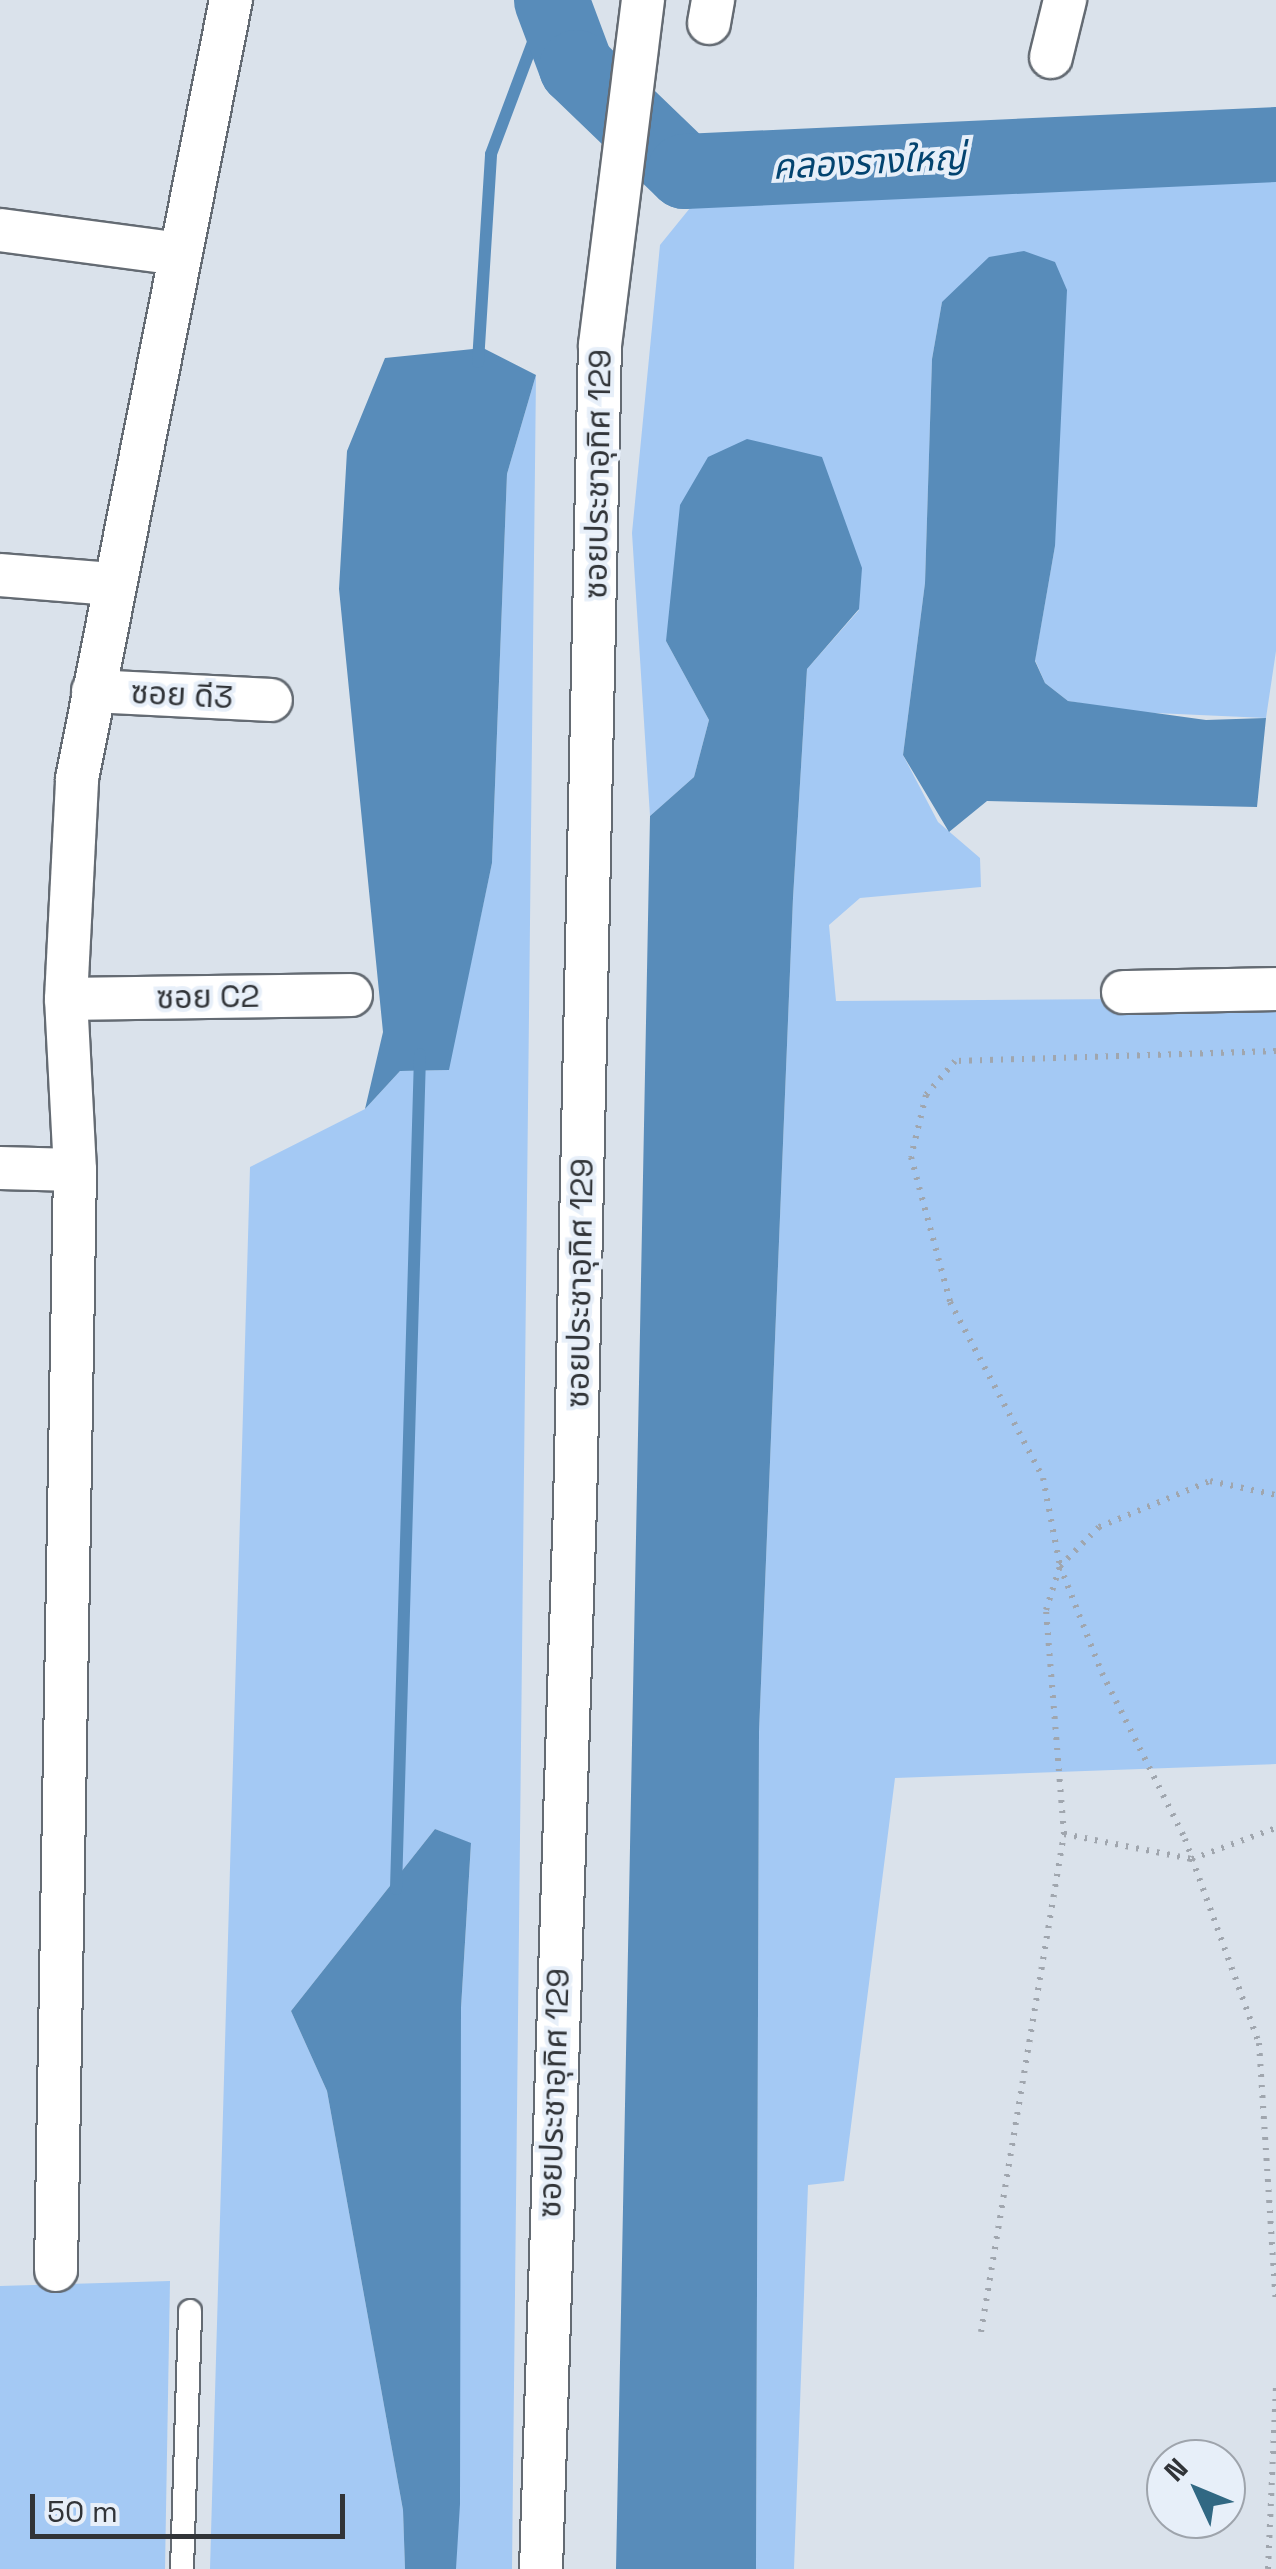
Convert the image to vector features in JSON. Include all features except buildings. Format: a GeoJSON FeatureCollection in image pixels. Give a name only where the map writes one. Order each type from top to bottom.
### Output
{"type":"FeatureCollection","features":[{"type":"Feature","properties":{"kind":"street"},"geometry":{"type":"LineString","coordinates":[[56,2270],[75,1170],[66,999],[71,838],[113,584],[231,0]]}},
{"type":"Feature","properties":{"kind":"street","name":"ซอยประชาอุทิศ 129"},"geometry":{"type":"LineString","coordinates":[[540,2569],[575,1507],[600,346],[643,0]]}},
{"type":"Feature","properties":{"kind":"street"},"geometry":{"type":"LineString","coordinates":[[1051,58],[1065,0]]}},
{"type":"Feature","properties":{"kind":"street"},"geometry":{"type":"LineString","coordinates":[[0,230],[180,254]]}},
{"type":"Feature","properties":{"kind":"street"},"geometry":{"type":"LineString","coordinates":[[0,575],[113,584]]}},
{"type":"Feature","properties":{"kind":"street","name":"ซอย ดี3"},"geometry":{"type":"LineString","coordinates":[[93,691],[272,700]]}},
{"type":"Feature","properties":{"kind":"street"},"geometry":{"type":"LineString","coordinates":[[1123,992],[1276,989]]}},
{"type":"Feature","properties":{"kind":"street","name":"ซอย C2"},"geometry":{"type":"LineString","coordinates":[[66,999],[351,996]]}},
{"type":"Feature","properties":{"kind":"street"},"geometry":{"type":"LineString","coordinates":[[0,1168],[75,1170]]}},
{"type":"Feature","properties":{"kind":"lane"},"geometry":{"type":"LineString","coordinates":[[182,2569],[190,2311]]}},
{"type":"Feature","properties":{"kind":"path"},"geometry":{"type":"LineString","coordinates":[[1276,1050],[955,1061],[926,1095],[911,1157],[927,1240],[950,1302],[1043,1478],[1060,1566],[1102,1674],[1192,1859],[1259,2042],[1276,2304]]}},
{"type":"Feature","properties":{"kind":"path"},"geometry":{"type":"LineString","coordinates":[[981,2332],[1064,1834],[1046,1610],[1060,1566],[1099,1527],[1210,1481],[1276,1495]]}},
{"type":"Feature","properties":{"kind":"path"},"geometry":{"type":"LineString","coordinates":[[1064,1834],[1192,1859],[1276,1828]]}},
{"type":"Feature","properties":{"kind":"path"},"geometry":{"type":"LineString","coordinates":[[1268,2569],[1276,2386]]}},
{"type":"Feature","properties":{"kind":"shaded area"},"geometry":{"type":"Polygon","coordinates":[[[1276,176],[1276,651],[1266,718],[1133,712],[1068,701],[1045,683],[1035,660],[1055,546],[942,302],[932,359],[925,583],[903,755],[938,822],[980,858],[981,887],[860,898],[829,925],[836,1001],[1276,998],[1276,1764],[895,1778],[844,2181],[808,2185],[794,2569],[756,2569],[759,1732],[793,898],[807,669],[859,610],[666,641],[709,720],[694,777],[650,816],[632,533],[660,245],[690,208],[731,192],[1276,176]]]}},
{"type":"Feature","properties":{"kind":"shaded area"},"geometry":{"type":"Polygon","coordinates":[[[1024,251],[1055,262],[1067,290],[1055,546],[1035,661],[1045,683],[1068,701],[1206,720],[1266,718],[1257,807],[987,801],[949,832],[903,755],[925,583],[932,359],[942,302],[989,257],[1024,251]]]}},
{"type":"Feature","properties":{"kind":"shaded area"},"geometry":{"type":"Polygon","coordinates":[[[483,348],[536,375],[507,474],[492,863],[449,1070],[400,1071],[365,1109],[383,1032],[339,589],[347,451],[385,358],[483,348]]]}},
{"type":"Feature","properties":{"kind":"shaded area"},"geometry":{"type":"Polygon","coordinates":[[[536,375],[512,2569],[456,2569],[461,2008],[471,1844],[435,1829],[291,2011],[327,2091],[403,2510],[405,2569],[210,2569],[250,1167],[365,1109],[400,1071],[448,1070],[492,863],[507,474],[536,375]]]}},
{"type":"Feature","properties":{"kind":"shaded area"},"geometry":{"type":"Polygon","coordinates":[[[747,439],[822,457],[862,568],[859,609],[807,669],[793,898],[759,1732],[756,2569],[616,2569],[650,816],[694,777],[709,720],[666,641],[680,505],[708,457],[747,439]]]}},
{"type":"Feature","properties":{"kind":"shaded area"},"geometry":{"type":"Polygon","coordinates":[[[435,1829],[471,1843],[461,2008],[460,2504],[456,2569],[405,2569],[403,2510],[327,2091],[291,2011],[435,1829]]]}},
{"type":"Feature","properties":{"kind":"shaded area"},"geometry":{"type":"Polygon","coordinates":[[[170,2281],[165,2569],[0,2569],[0,2286],[170,2281]]]}},
{"type":"Feature","properties":{"kind":"waterway"},"geometry":{"type":"LineString","coordinates":[[478,362],[491,154],[549,0]]}},
{"type":"Feature","properties":{"kind":"waterway","name":"คลองรางใหญ่"},"geometry":{"type":"LineString","coordinates":[[551,0],[576,67],[684,171],[1276,144]]}},
{"type":"Feature","properties":{"kind":"waterway"},"geometry":{"type":"LineString","coordinates":[[396,1889],[420,1054]]}}]}
